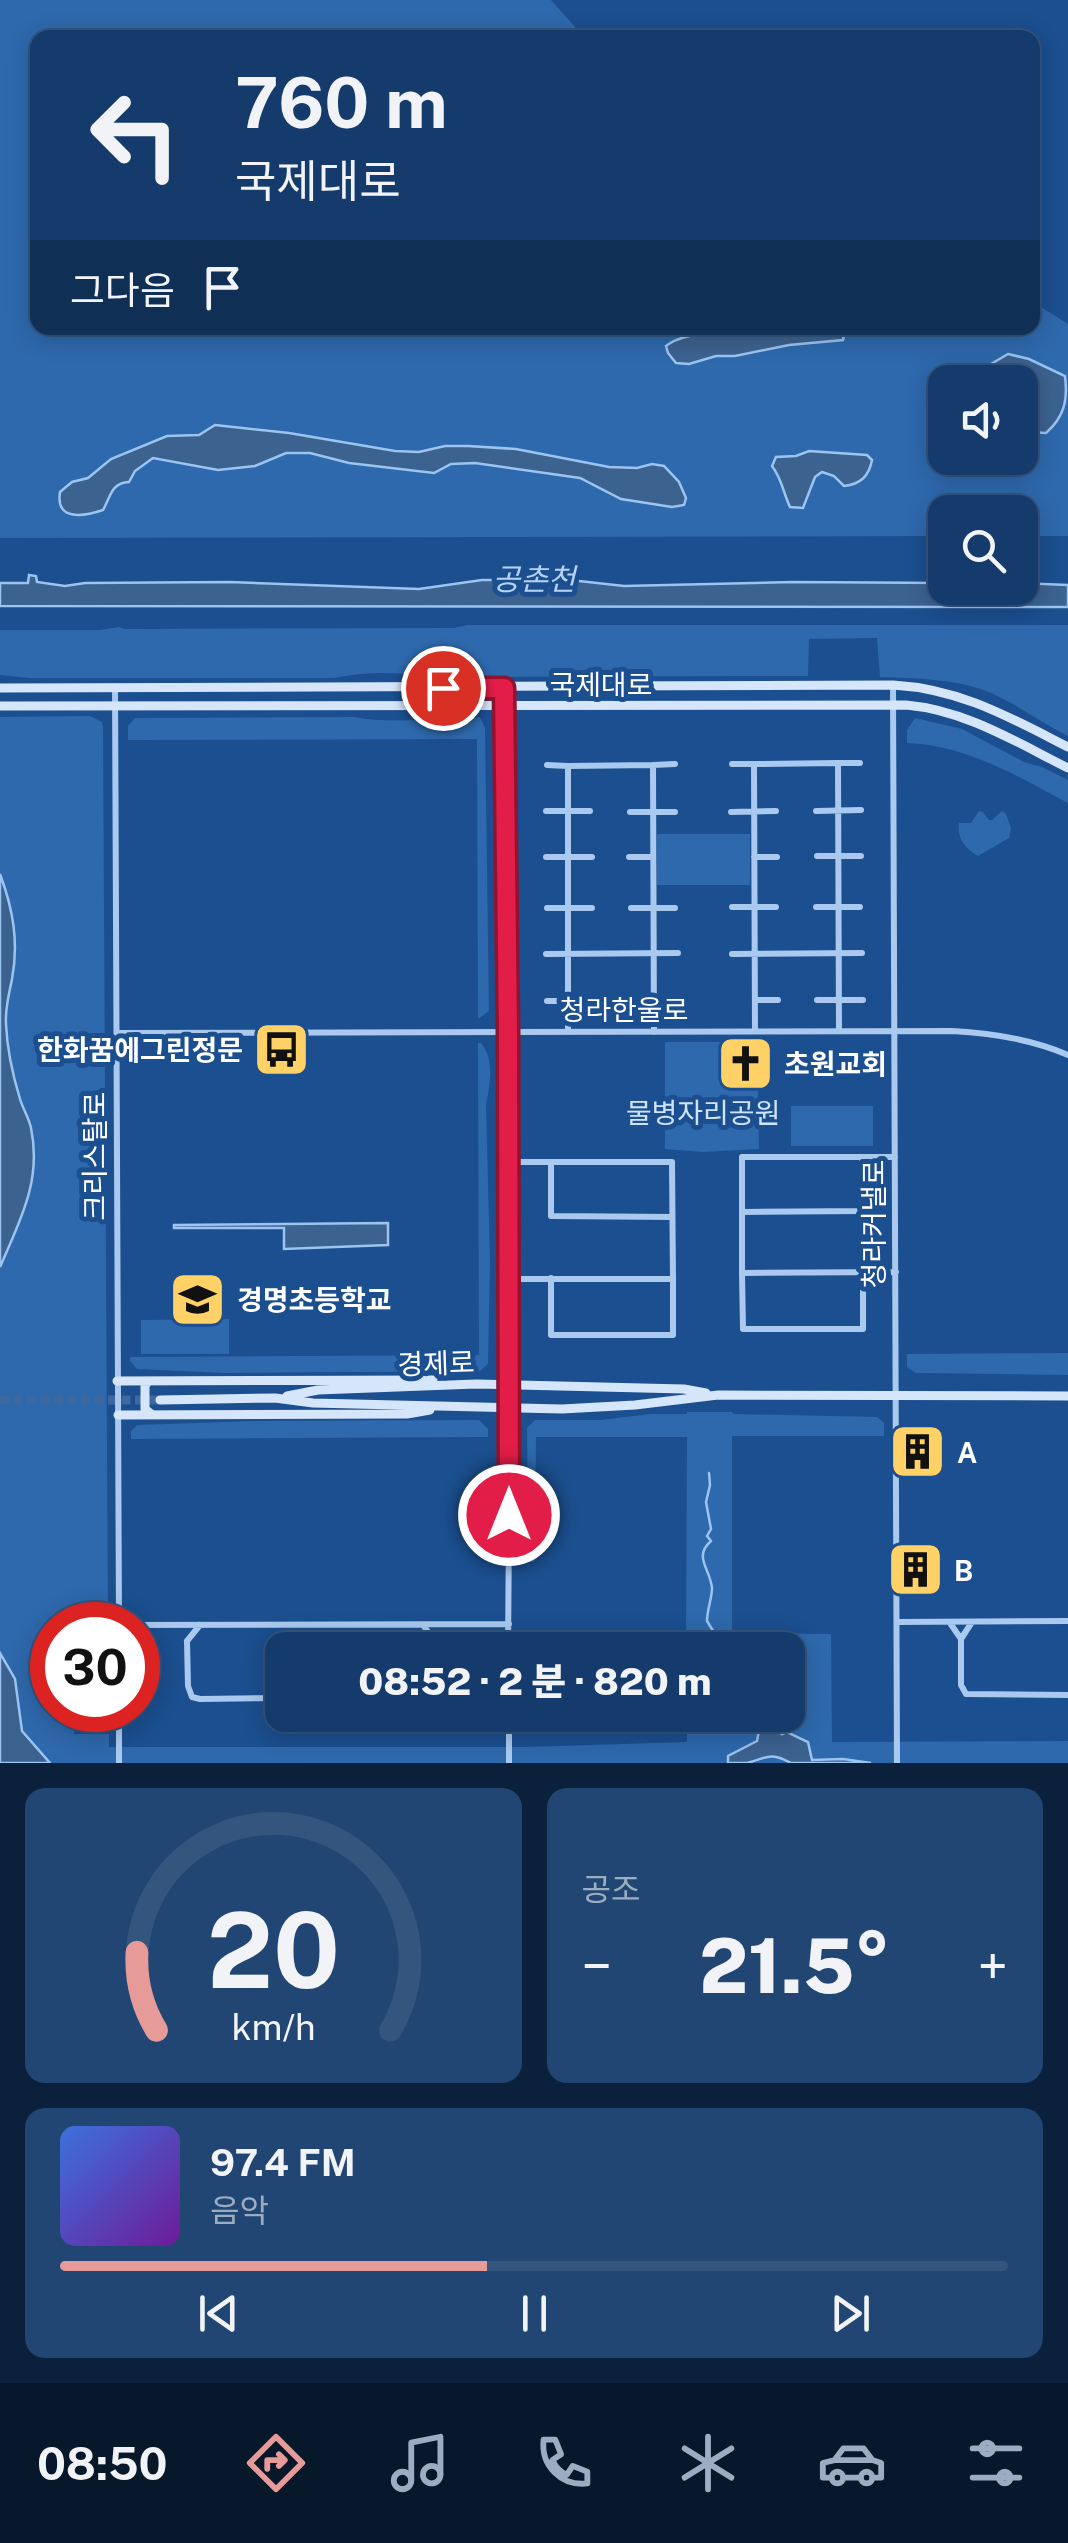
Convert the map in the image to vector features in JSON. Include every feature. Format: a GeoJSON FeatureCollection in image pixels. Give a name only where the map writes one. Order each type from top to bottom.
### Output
{"type":"FeatureCollection","features":[{"type":"Feature","properties":{"kind":"main road","name":"국제대로"},"geometry":{"type":"LineString","coordinates":[[0,688],[893,685],[928,688],[966,698],[1068,747]]}},
{"type":"Feature","properties":{"kind":"main road","name":"국제대로"},"geometry":{"type":"LineString","coordinates":[[0,706],[894,705],[964,717],[1068,768]]}},
{"type":"Feature","properties":{"kind":"main road"},"geometry":{"type":"LineString","coordinates":[[118,1381],[440,1380],[476,1384]]}},
{"type":"Feature","properties":{"kind":"main road"},"geometry":{"type":"LineString","coordinates":[[148,1381],[145,1410],[151,1414]]}},
{"type":"Feature","properties":{"kind":"main road","name":"경제로"},"geometry":{"type":"LineString","coordinates":[[275,1398],[318,1390],[476,1384],[684,1389],[718,1395]]}},
{"type":"Feature","properties":{"kind":"main road","name":"경제로"},"geometry":{"type":"LineString","coordinates":[[160,1400],[275,1398],[313,1403],[596,1408],[718,1395],[1068,1396]]}},
{"type":"Feature","properties":{"kind":"main road"},"geometry":{"type":"LineString","coordinates":[[118,1415],[407,1414],[457,1405]]}},
{"type":"Feature","properties":{"kind":"street","name":"청라커낼로"},"geometry":{"type":"LineString","coordinates":[[893,685],[897,1763]]}},
{"type":"Feature","properties":{"kind":"street","name":"크리스탈로"},"geometry":{"type":"LineString","coordinates":[[115,687],[119,1602]]}},
{"type":"Feature","properties":{"kind":"street"},"geometry":{"type":"LineString","coordinates":[[504,688],[509,1632]]}},
{"type":"Feature","properties":{"kind":"street"},"geometry":{"type":"LineString","coordinates":[[838,763],[840,1031]]}},
{"type":"Feature","properties":{"kind":"street"},"geometry":{"type":"LineString","coordinates":[[732,764],[860,763]]}},
{"type":"Feature","properties":{"kind":"street"},"geometry":{"type":"LineString","coordinates":[[547,765],[675,764]]}},
{"type":"Feature","properties":{"kind":"street"},"geometry":{"type":"LineString","coordinates":[[754,764],[755,1031]]}},
{"type":"Feature","properties":{"kind":"street"},"geometry":{"type":"LineString","coordinates":[[653,765],[654,1032]]}},
{"type":"Feature","properties":{"kind":"street"},"geometry":{"type":"LineString","coordinates":[[568,766],[568,1032]]}},
{"type":"Feature","properties":{"kind":"street"},"geometry":{"type":"LineString","coordinates":[[816,811],[861,810]]}},
{"type":"Feature","properties":{"kind":"street"},"geometry":{"type":"LineString","coordinates":[[546,811],[590,811]]}},
{"type":"Feature","properties":{"kind":"street"},"geometry":{"type":"LineString","coordinates":[[731,812],[776,811]]}},
{"type":"Feature","properties":{"kind":"street"},"geometry":{"type":"LineString","coordinates":[[630,812],[675,812]]}},
{"type":"Feature","properties":{"kind":"street"},"geometry":{"type":"LineString","coordinates":[[817,856],[861,856]]}},
{"type":"Feature","properties":{"kind":"street"},"geometry":{"type":"LineString","coordinates":[[546,858],[592,858]]}},
{"type":"Feature","properties":{"kind":"street"},"geometry":{"type":"LineString","coordinates":[[630,858],[653,858]]}},
{"type":"Feature","properties":{"kind":"street"},"geometry":{"type":"LineString","coordinates":[[754,858],[776,858]]}},
{"type":"Feature","properties":{"kind":"street"},"geometry":{"type":"LineString","coordinates":[[816,906],[860,906]]}},
{"type":"Feature","properties":{"kind":"street"},"geometry":{"type":"LineString","coordinates":[[732,907],[776,907]]}},
{"type":"Feature","properties":{"kind":"street"},"geometry":{"type":"LineString","coordinates":[[546,908],[592,908]]}},
{"type":"Feature","properties":{"kind":"street"},"geometry":{"type":"LineString","coordinates":[[631,908],[675,908]]}},
{"type":"Feature","properties":{"kind":"street"},"geometry":{"type":"LineString","coordinates":[[546,954],[678,953]]}},
{"type":"Feature","properties":{"kind":"street"},"geometry":{"type":"LineString","coordinates":[[732,954],[862,953]]}},
{"type":"Feature","properties":{"kind":"street"},"geometry":{"type":"LineString","coordinates":[[546,1001],[568,1000]]}},
{"type":"Feature","properties":{"kind":"street"},"geometry":{"type":"LineString","coordinates":[[755,1000],[778,1000]]}},
{"type":"Feature","properties":{"kind":"street"},"geometry":{"type":"LineString","coordinates":[[817,1000],[862,1000]]}},
{"type":"Feature","properties":{"kind":"street","name":"청라한울로"},"geometry":{"type":"LineString","coordinates":[[117,1033],[952,1031],[1036,1043],[1068,1055]]}},
{"type":"Feature","properties":{"kind":"street"},"geometry":{"type":"LineString","coordinates":[[742,1212],[863,1211],[862,1156]]}},
{"type":"Feature","properties":{"kind":"street"},"geometry":{"type":"LineString","coordinates":[[863,1272],[863,1329],[743,1330],[742,1157],[895,1156]]}},
{"type":"Feature","properties":{"kind":"street"},"geometry":{"type":"LineString","coordinates":[[508,1162],[672,1162],[673,1334],[551,1335],[551,1278]]}},
{"type":"Feature","properties":{"kind":"street"},"geometry":{"type":"LineString","coordinates":[[551,1162],[551,1216],[672,1216]]}},
{"type":"Feature","properties":{"kind":"street"},"geometry":{"type":"LineString","coordinates":[[742,1273],[896,1272]]}},
{"type":"Feature","properties":{"kind":"street"},"geometry":{"type":"LineString","coordinates":[[508,1278],[673,1279]]}},
{"type":"Feature","properties":{"kind":"street"},"geometry":{"type":"LineString","coordinates":[[897,1622],[1068,1621]]}},
{"type":"Feature","properties":{"kind":"street"},"geometry":{"type":"LineString","coordinates":[[949,1622],[960,1638],[960,1685],[966,1694],[1068,1695]]}},
{"type":"Feature","properties":{"kind":"street"},"geometry":{"type":"LineString","coordinates":[[960,1638],[972,1622]]}},
{"type":"Feature","properties":{"kind":"street"},"geometry":{"type":"LineString","coordinates":[[422,1624],[428,1632]]}},
{"type":"Feature","properties":{"kind":"street"},"geometry":{"type":"LineString","coordinates":[[440,1632],[446,1624]]}},
{"type":"Feature","properties":{"kind":"street"},"geometry":{"type":"LineString","coordinates":[[160,1625],[509,1624]]}},
{"type":"Feature","properties":{"kind":"street"},"geometry":{"type":"LineString","coordinates":[[176,1625],[187,1642],[188,1690],[192,1696],[265,1698]]}},
{"type":"Feature","properties":{"kind":"street"},"geometry":{"type":"LineString","coordinates":[[187,1642],[200,1625]]}},
{"type":"Feature","properties":{"kind":"street"},"geometry":{"type":"LineString","coordinates":[[119,1732],[119,1763]]}},
{"type":"Feature","properties":{"kind":"street"},"geometry":{"type":"LineString","coordinates":[[509,1732],[509,1763]]}},
{"type":"Feature","properties":{"kind":"green space"},"geometry":{"type":"Polygon","coordinates":[[[0,0],[551,0],[578,30],[30,30],[30,335],[1040,335],[1040,306],[1068,324],[1068,536],[1038,536],[1038,495],[928,495],[928,536],[0,538],[0,0]]]}},
{"type":"Feature","properties":{"kind":"green space"},"geometry":{"type":"Polygon","coordinates":[[[1068,625],[1068,736],[979,688],[936,680],[880,677],[877,638],[809,639],[808,676],[0,675],[0,630],[1068,625]]]}},
{"type":"Feature","properties":{"kind":"green space"},"geometry":{"type":"Polygon","coordinates":[[[90,716],[102,722],[103,727],[108,1602],[30,1602],[30,1732],[109,1734],[109,1747],[527,1747],[687,1742],[687,1732],[805,1732],[805,1634],[831,1634],[832,1742],[1068,1741],[1068,1763],[0,1763],[0,717],[90,716]]]}},
{"type":"Feature","properties":{"kind":"green space"},"geometry":{"type":"Polygon","coordinates":[[[354,717],[401,721],[480,717],[485,728],[489,1011],[478,1019],[477,739],[128,740],[128,726],[135,718],[354,717]]]}},
{"type":"Feature","properties":{"kind":"green space"},"geometry":{"type":"Polygon","coordinates":[[[915,718],[962,729],[1068,780],[1068,803],[970,756],[907,743],[907,730],[915,718]]]}},
{"type":"Feature","properties":{"kind":"green space"},"geometry":{"type":"Polygon","coordinates":[[[979,811],[992,820],[1002,811],[1011,828],[1009,838],[978,856],[963,842],[959,823],[971,823],[979,811]]]}},
{"type":"Feature","properties":{"kind":"green space"},"geometry":{"type":"Polygon","coordinates":[[[657,834],[750,834],[750,885],[657,885],[657,834]]]}},
{"type":"Feature","properties":{"kind":"green space","name":"물병자리공원"},"geometry":{"type":"Polygon","coordinates":[[[665,1042],[731,1042],[731,1085],[758,1085],[759,1149],[665,1149],[665,1042]]]}},
{"type":"Feature","properties":{"kind":"green space"},"geometry":{"type":"Polygon","coordinates":[[[478,1043],[488,1057],[490,1072],[486,1105],[488,1364],[480,1371],[224,1373],[137,1369],[130,1357],[479,1355],[478,1043]]]}},
{"type":"Feature","properties":{"kind":"green space"},"geometry":{"type":"Polygon","coordinates":[[[791,1106],[873,1106],[873,1146],[791,1146],[791,1106]]]}},
{"type":"Feature","properties":{"kind":"green space"},"geometry":{"type":"Polygon","coordinates":[[[229,1319],[229,1354],[141,1354],[141,1320],[229,1319]]]}},
{"type":"Feature","properties":{"kind":"green space"},"geometry":{"type":"Polygon","coordinates":[[[1068,1353],[1068,1375],[916,1373],[907,1367],[907,1354],[1068,1353]]]}},
{"type":"Feature","properties":{"kind":"green space"},"geometry":{"type":"Polygon","coordinates":[[[732,1412],[877,1417],[884,1423],[884,1436],[732,1436],[732,1632],[686,1632],[687,1437],[536,1437],[535,1562],[529,1562],[527,1428],[535,1420],[732,1412]]]}},
{"type":"Feature","properties":{"kind":"green space"},"geometry":{"type":"Polygon","coordinates":[[[479,1420],[488,1429],[488,1437],[131,1439],[131,1431],[137,1425],[479,1420]]]}},
{"type":"Feature","properties":{"kind":"shaded area"},"geometry":{"type":"Polygon","coordinates":[[[698,335],[844,335],[843,340],[716,356],[689,364],[676,363],[668,353],[666,346],[698,335]]]}},
{"type":"Feature","properties":{"kind":"shaded area"},"geometry":{"type":"Polygon","coordinates":[[[1008,354],[1029,359],[1065,376],[1063,408],[1046,433],[1038,432],[1038,365],[989,365],[1008,354]]]}},
{"type":"Feature","properties":{"kind":"shaded area"},"geometry":{"type":"Polygon","coordinates":[[[215,425],[395,451],[468,446],[516,449],[609,467],[652,464],[664,466],[679,482],[686,498],[684,505],[672,507],[621,499],[580,478],[475,463],[451,464],[434,473],[349,463],[310,453],[286,453],[255,466],[218,470],[153,458],[135,471],[129,482],[115,488],[103,510],[80,515],[62,508],[60,492],[72,482],[88,478],[111,459],[167,436],[199,435],[215,425]]]}},
{"type":"Feature","properties":{"kind":"shaded area"},"geometry":{"type":"Polygon","coordinates":[[[809,451],[867,455],[872,460],[863,478],[850,485],[844,486],[834,476],[822,472],[815,477],[803,508],[790,507],[772,466],[776,457],[809,451]]]}},
{"type":"Feature","properties":{"kind":"shaded area"},"geometry":{"type":"Polygon","coordinates":[[[29,575],[36,576],[37,582],[65,586],[230,582],[419,589],[482,580],[570,580],[624,586],[928,583],[928,605],[1038,605],[1038,584],[1068,585],[1068,607],[0,606],[0,583],[28,583],[29,575]]]}},
{"type":"Feature","properties":{"kind":"shaded area"},"geometry":{"type":"Polygon","coordinates":[[[0,874],[15,939],[6,1012],[8,1043],[15,1081],[30,1124],[34,1165],[27,1200],[0,1267],[0,874]]]}},
{"type":"Feature","properties":{"kind":"shaded area"},"geometry":{"type":"Polygon","coordinates":[[[388,1223],[388,1245],[284,1249],[284,1228],[174,1228],[174,1225],[388,1223]]]}},
{"type":"Feature","properties":{"kind":"shaded area"},"geometry":{"type":"Polygon","coordinates":[[[0,1653],[15,1679],[22,1731],[50,1763],[0,1763],[0,1653]]]}},
{"type":"Feature","properties":{"kind":"shaded area"},"geometry":{"type":"Polygon","coordinates":[[[759,1732],[787,1732],[808,1742],[812,1760],[871,1763],[791,1763],[773,1756],[728,1763],[728,1756],[757,1741],[759,1732]]]}},
{"type":"Feature","properties":{"kind":"waterway"},"geometry":{"type":"LineString","coordinates":[[709,1473],[706,1502],[711,1529],[707,1536],[711,1541],[703,1558],[712,1588],[707,1621],[714,1632]]}},
{"type":"Feature","properties":{"kind":"tunnel"},"geometry":{"type":"LineString","coordinates":[[0,1400],[160,1400]]}},
{"type":"Feature","properties":{"kind":"place","name":"한화꿈에그린정문"},"geometry":{"type":"Point","coordinates":[282,1049]}},
{"type":"Feature","properties":{"kind":"place","name":"초원교회"},"geometry":{"type":"Point","coordinates":[745,1063]}},
{"type":"Feature","properties":{"kind":"place","name":"경명초등학교"},"geometry":{"type":"Point","coordinates":[198,1299]}},
{"type":"Feature","properties":{"kind":"place","name":"A"},"geometry":{"type":"Point","coordinates":[918,1452]}},
{"type":"Feature","properties":{"kind":"place","name":"B"},"geometry":{"type":"Point","coordinates":[915,1570]}},
{"type":"Feature","properties":{"kind":"route"},"geometry":{"type":"LineString","coordinates":[[443,688],[504,688],[509,1515]]}},
{"type":"Feature","properties":{"kind":"water label","name":"공촌천"},"geometry":{"type":"Point","coordinates":[534,579]}}]}
